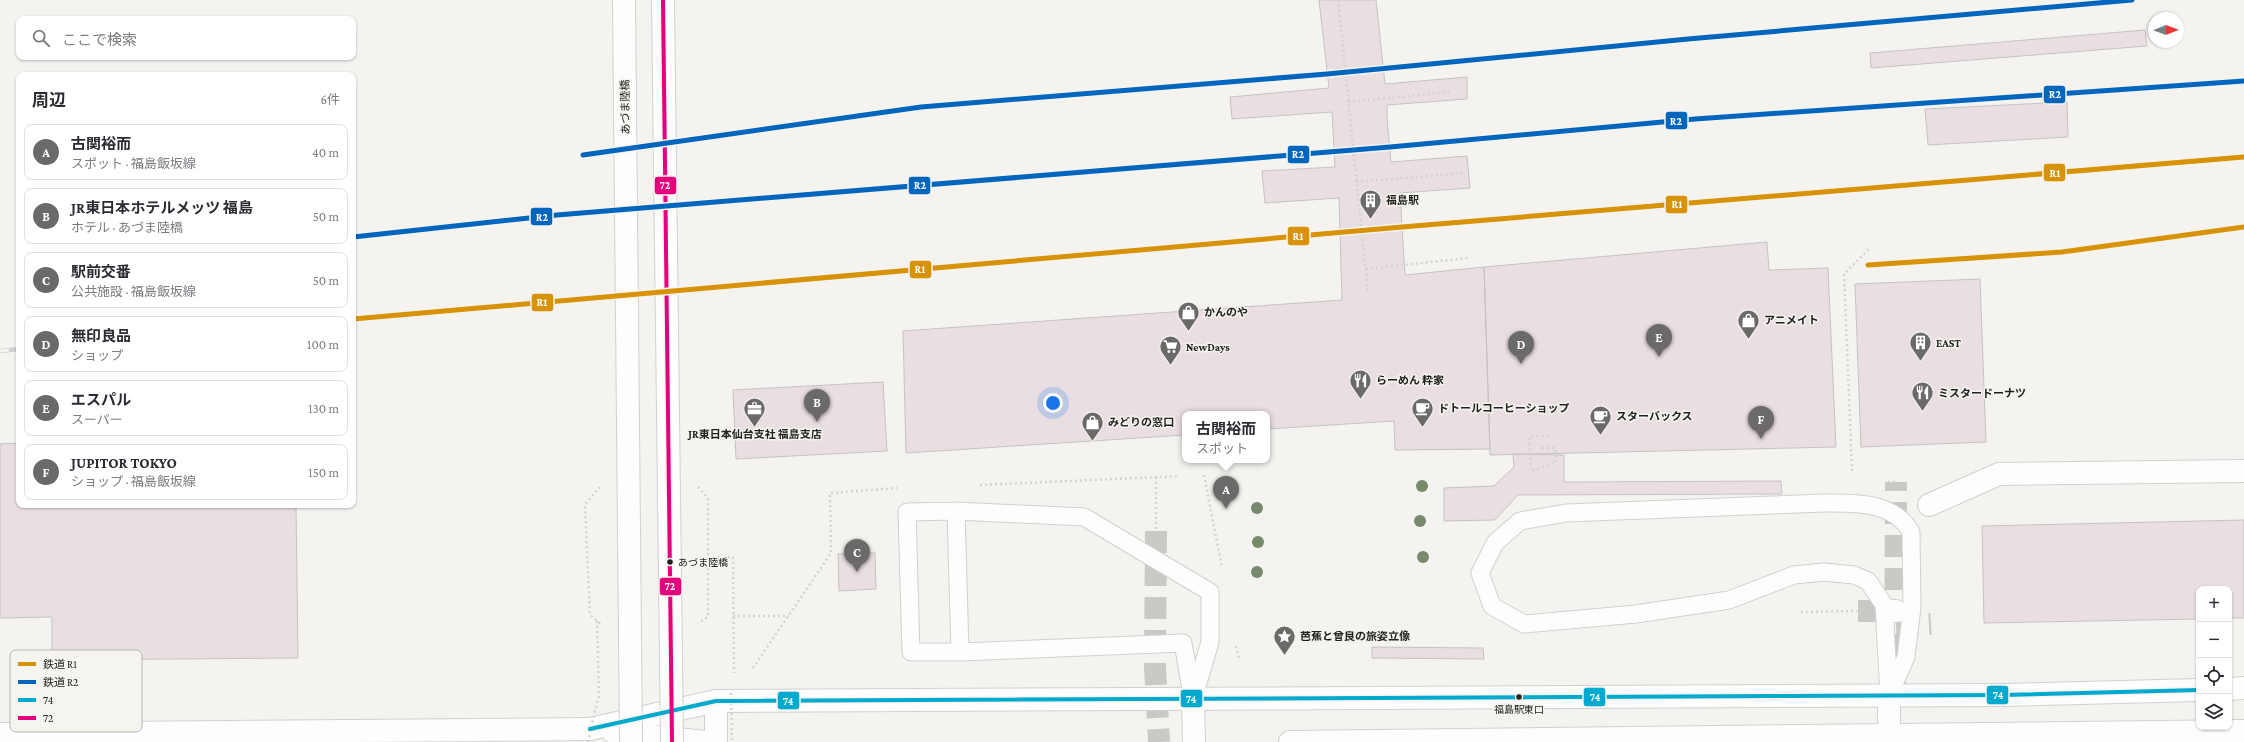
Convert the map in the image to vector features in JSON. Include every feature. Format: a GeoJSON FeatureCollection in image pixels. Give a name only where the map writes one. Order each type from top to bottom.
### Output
{"type":"FeatureCollection","features":[{"type":"Feature","properties":{"kind":"main road","name":"あづま陸橋"},"geometry":{"type":"LineString","coordinates":[[624,0],[631,742]]}},
{"type":"Feature","properties":{"kind":"main road"},"geometry":{"type":"LineString","coordinates":[[663,0],[672,742]]}},
{"type":"Feature","properties":{"kind":"main road"},"geometry":{"type":"LineString","coordinates":[[1929,505],[1999,474],[2244,471]]}},
{"type":"Feature","properties":{"kind":"main road"},"geometry":{"type":"LineString","coordinates":[[2232,689],[2244,688]]}},
{"type":"Feature","properties":{"kind":"main road"},"geometry":{"type":"LineString","coordinates":[[589,738],[724,697],[1193,700],[1274,697],[2003,695],[2196,690]]}},
{"type":"Feature","properties":{"kind":"main road"},"geometry":{"type":"LineString","coordinates":[[1889,695],[1889,739]]}},
{"type":"Feature","properties":{"kind":"main road"},"geometry":{"type":"LineString","coordinates":[[716,742],[724,697]]}},
{"type":"Feature","properties":{"kind":"main road"},"geometry":{"type":"LineString","coordinates":[[1193,700],[1194,742]]}},
{"type":"Feature","properties":{"kind":"main road"},"geometry":{"type":"LineString","coordinates":[[1290,742],[1889,739],[2244,731]]}},
{"type":"Feature","properties":{"kind":"main road"},"geometry":{"type":"LineString","coordinates":[[0,734],[161,737],[589,738],[705,742]]}},
{"type":"Feature","properties":{"kind":"lane"},"geometry":{"type":"LineString","coordinates":[[1824,503],[1862,503],[1881,508],[1905,522],[1911,532],[1912,607],[1906,657],[1889,695],[1884,605],[1868,581],[1854,574],[1824,572],[1794,575],[1729,600],[1636,614],[1524,624],[1492,606],[1480,573],[1494,543],[1520,521],[1566,513],[1824,503]]}},
{"type":"Feature","properties":{"kind":"lane"},"geometry":{"type":"LineString","coordinates":[[956,511],[960,652]]}},
{"type":"Feature","properties":{"kind":"lane"},"geometry":{"type":"LineString","coordinates":[[1193,700],[1210,642],[1210,592],[1084,517],[956,511],[907,512],[911,652],[960,652],[1210,642]]}},
{"type":"Feature","properties":{"kind":"lane"},"geometry":{"type":"LineString","coordinates":[[1183,643],[1193,700]]}},
{"type":"Feature","properties":{"kind":"path"},"geometry":{"type":"LineString","coordinates":[[1338,0],[1368,293]]}},
{"type":"Feature","properties":{"kind":"path"},"geometry":{"type":"LineString","coordinates":[[1348,102],[1449,92]]}},
{"type":"Feature","properties":{"kind":"path"},"geometry":{"type":"LineString","coordinates":[[1356,182],[1463,173]]}},
{"type":"Feature","properties":{"kind":"path"},"geometry":{"type":"LineString","coordinates":[[1852,471],[1844,274],[1869,249]]}},
{"type":"Feature","properties":{"kind":"path"},"geometry":{"type":"LineString","coordinates":[[1366,269],[1468,258]]}},
{"type":"Feature","properties":{"kind":"path"},"geometry":{"type":"LineString","coordinates":[[1542,448],[1556,448],[1556,462],[1531,471],[1529,436],[1550,435]]}},
{"type":"Feature","properties":{"kind":"path"},"geometry":{"type":"LineString","coordinates":[[1156,477],[1156,531]]}},
{"type":"Feature","properties":{"kind":"path"},"geometry":{"type":"LineString","coordinates":[[708,558],[733,557],[733,616],[789,616]]}},
{"type":"Feature","properties":{"kind":"path"},"geometry":{"type":"LineString","coordinates":[[1802,612],[1858,611]]}},
{"type":"Feature","properties":{"kind":"path"},"geometry":{"type":"LineString","coordinates":[[589,738],[598,698],[597,621]]}},
{"type":"Feature","properties":{"kind":"path"},"geometry":{"type":"LineString","coordinates":[[724,697],[732,742]]}},
{"type":"Feature","properties":{"kind":"building","name":"福島駅"},"geometry":{"type":"Polygon","coordinates":[[[1319,0],[1376,0],[1385,84],[1467,77],[1467,99],[1387,105],[1387,118],[1391,162],[1467,156],[1470,188],[1400,193],[1405,275],[1484,267],[1490,449],[1395,450],[1394,421],[1270,429],[1270,411],[1182,411],[1182,435],[906,453],[903,331],[1342,300],[1339,198],[1265,203],[1262,171],[1335,167],[1332,112],[1232,119],[1230,97],[1329,88],[1319,0]]]}},
{"type":"Feature","properties":{"kind":"building"},"geometry":{"type":"Polygon","coordinates":[[[2145,30],[2147,46],[1871,68],[1870,53],[2145,30]]]}},
{"type":"Feature","properties":{"kind":"building"},"geometry":{"type":"Polygon","coordinates":[[[2067,102],[2068,137],[1928,145],[1925,109],[2067,102]]]}},
{"type":"Feature","properties":{"kind":"building"},"geometry":{"type":"Polygon","coordinates":[[[1767,242],[1769,270],[1828,268],[1836,447],[1490,455],[1484,267],[1767,242]]]}},
{"type":"Feature","properties":{"kind":"building","name":"EAST"},"geometry":{"type":"Polygon","coordinates":[[[1980,279],[1986,442],[1861,447],[1855,284],[1980,279]]]}},
{"type":"Feature","properties":{"kind":"building"},"geometry":{"type":"Polygon","coordinates":[[[883,382],[887,451],[736,459],[733,390],[883,382]]]}},
{"type":"Feature","properties":{"kind":"building"},"geometry":{"type":"Polygon","coordinates":[[[16,443],[16,508],[296,508],[298,658],[142,659],[142,650],[52,650],[52,617],[0,618],[0,444],[16,443]]]}},
{"type":"Feature","properties":{"kind":"building"},"geometry":{"type":"Polygon","coordinates":[[[1513,454],[1564,455],[1564,482],[1781,481],[1782,494],[1518,495],[1495,520],[1444,521],[1444,488],[1494,486],[1514,467],[1513,454]]]}},
{"type":"Feature","properties":{"kind":"building"},"geometry":{"type":"Polygon","coordinates":[[[2244,520],[2244,618],[2232,618],[2232,586],[2196,586],[2196,619],[1984,623],[1982,526],[2244,520]]]}},
{"type":"Feature","properties":{"kind":"building"},"geometry":{"type":"Polygon","coordinates":[[[875,553],[876,589],[839,591],[838,554],[875,553]]]}},
{"type":"Feature","properties":{"kind":"building"},"geometry":{"type":"Polygon","coordinates":[[[1372,647],[1483,648],[1484,659],[1372,658],[1372,647]]]}},
{"type":"Feature","properties":{"kind":"tunnel"},"geometry":{"type":"LineString","coordinates":[[1895,689],[1896,482]]}},
{"type":"Feature","properties":{"kind":"tunnel"},"geometry":{"type":"LineString","coordinates":[[1156,531],[1155,667],[1159,742]]}},
{"type":"Feature","properties":{"kind":"tunnel"},"geometry":{"type":"LineString","coordinates":[[1858,611],[1894,611]]}},
{"type":"Feature","properties":{"kind":"tunnel"},"geometry":{"type":"LineString","coordinates":[[1896,626],[1931,624]]}},
{"type":"Feature","properties":{"kind":"railway"},"geometry":{"type":"LineString","coordinates":[[1383,68],[1688,39]]}},
{"type":"Feature","properties":{"kind":"railway"},"geometry":{"type":"LineString","coordinates":[[583,155],[921,107],[1327,74]]}},
{"type":"Feature","properties":{"kind":"railway"},"geometry":{"type":"LineString","coordinates":[[1402,227],[2244,157]]}},
{"type":"Feature","properties":{"kind":"railway"},"geometry":{"type":"LineString","coordinates":[[356,319],[1341,232]]}},
{"type":"Feature","properties":{"kind":"railway"},"geometry":{"type":"LineString","coordinates":[[0,351],[16,349]]}},
{"type":"Feature","properties":{"kind":"rail line","name":"R2"},"geometry":{"type":"LineString","coordinates":[[583,155],[921,107],[1327,74],[1688,39],[2132,0]]}},
{"type":"Feature","properties":{"kind":"rail line","name":"R2"},"geometry":{"type":"LineString","coordinates":[[356,237],[557,215],[1390,147],[1695,119],[2244,81]]}},
{"type":"Feature","properties":{"kind":"rail line","name":"R1"},"geometry":{"type":"LineString","coordinates":[[356,319],[1402,227],[2244,157]]}},
{"type":"Feature","properties":{"kind":"rail line","name":"R1"},"geometry":{"type":"LineString","coordinates":[[1868,265],[2062,252],[2244,227]]}},
{"type":"Feature","properties":{"kind":"transit line","name":"72"},"geometry":{"type":"LineString","coordinates":[[663,0],[672,742]]}},
{"type":"Feature","properties":{"kind":"transit line","name":"74"},"geometry":{"type":"LineString","coordinates":[[590,729],[716,701],[2003,695],[2196,690]]}},
{"type":"Feature","properties":{"kind":"place","name":"福島駅"},"geometry":{"type":"Point","coordinates":[1371,220]}},
{"type":"Feature","properties":{"kind":"place","name":"かんのや"},"geometry":{"type":"Point","coordinates":[1189,332]}},
{"type":"Feature","properties":{"kind":"place","name":"アニメイト"},"geometry":{"type":"Point","coordinates":[1748,340]}},
{"type":"Feature","properties":{"kind":"place","name":"エスパル"},"geometry":{"type":"Point","coordinates":[1659,357]}},
{"type":"Feature","properties":{"kind":"place","name":"EAST"},"geometry":{"type":"Point","coordinates":[1921,362]}},
{"type":"Feature","properties":{"kind":"place","name":"無印良品"},"geometry":{"type":"Point","coordinates":[1521,364]}},
{"type":"Feature","properties":{"kind":"place","name":"NewDays"},"geometry":{"type":"Point","coordinates":[1170,366]}},
{"type":"Feature","properties":{"kind":"place","name":"らーめん 粋家"},"geometry":{"type":"Point","coordinates":[1361,400]}},
{"type":"Feature","properties":{"kind":"place","name":"ミスタードーナツ"},"geometry":{"type":"Point","coordinates":[1923,412]}},
{"type":"Feature","properties":{"kind":"place","name":"JR東日本ホテルメッツ 福島"},"geometry":{"type":"Point","coordinates":[817,422]}},
{"type":"Feature","properties":{"kind":"place","name":"JR東日本仙台支社 福島支店"},"geometry":{"type":"Point","coordinates":[755,428]}},
{"type":"Feature","properties":{"kind":"place","name":"ドトールコーヒーショップ"},"geometry":{"type":"Point","coordinates":[1423,428]}},
{"type":"Feature","properties":{"kind":"place","name":"スターバックス"},"geometry":{"type":"Point","coordinates":[1601,436]}},
{"type":"Feature","properties":{"kind":"place","name":"JUPITOR TOKYO"},"geometry":{"type":"Point","coordinates":[1761,439]}},
{"type":"Feature","properties":{"kind":"place","name":"みどりの窓口"},"geometry":{"type":"Point","coordinates":[1093,442]}},
{"type":"Feature","properties":{"kind":"place","name":"古関裕而"},"geometry":{"type":"Point","coordinates":[1226,509]}},
{"type":"Feature","properties":{"kind":"place","name":"あづま陸橋"},"geometry":{"type":"Point","coordinates":[670,562]}},
{"type":"Feature","properties":{"kind":"place","name":"駅前交番"},"geometry":{"type":"Point","coordinates":[857,572]}},
{"type":"Feature","properties":{"kind":"place","name":"芭蕉と曾良の旅姿立像"},"geometry":{"type":"Point","coordinates":[1284,656]}},
{"type":"Feature","properties":{"kind":"place","name":"福島駅東口"},"geometry":{"type":"Point","coordinates":[1519,697]}}]}
